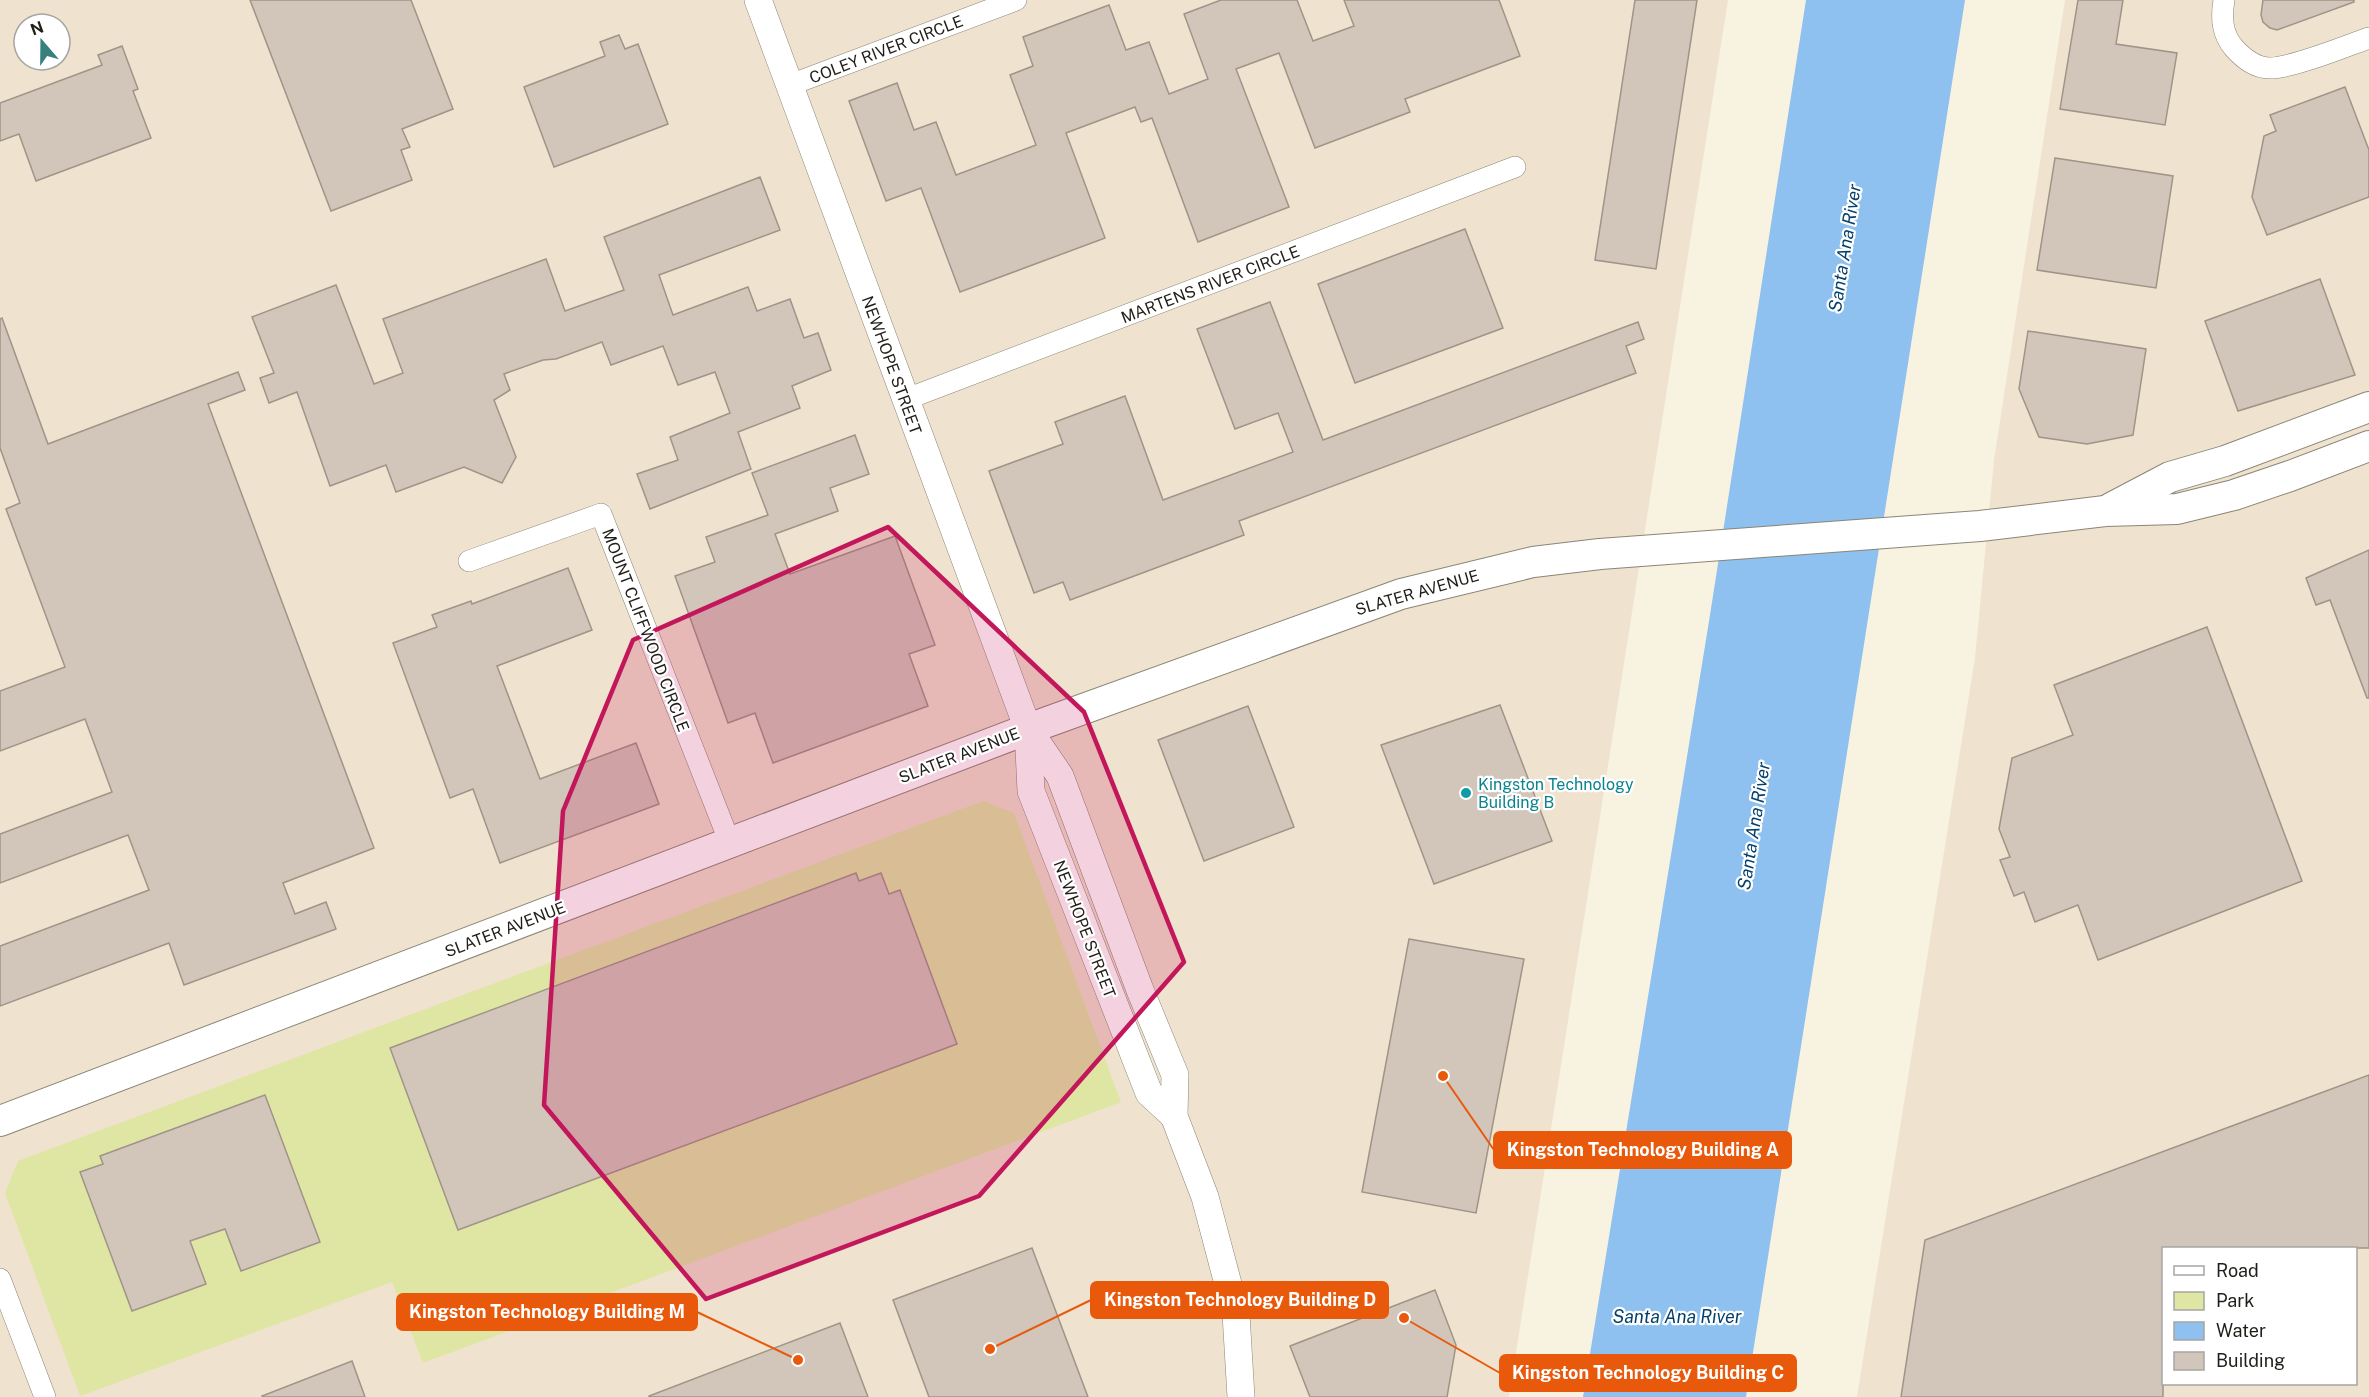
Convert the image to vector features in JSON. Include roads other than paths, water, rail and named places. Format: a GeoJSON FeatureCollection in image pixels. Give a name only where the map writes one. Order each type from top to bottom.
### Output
{"type":"FeatureCollection","features":[{"type":"Feature","properties":{"kind":"main road"},"geometry":{"type":"LineString","coordinates":[[2105,510],[2170,477],[2225,461],[2369,407]]}},
{"type":"Feature","properties":{"kind":"main road"},"geometry":{"type":"LineString","coordinates":[[2105,510],[2177,509],[2279,480],[2369,447]]}},
{"type":"Feature","properties":{"kind":"main road","name":"SLATER AVENUE"},"geometry":{"type":"LineString","coordinates":[[0,1121],[1028,729],[1401,594],[1533,562],[1654,549],[1952,529],[2105,510]]}},
{"type":"Feature","properties":{"kind":"street","name":"NEWHOPE STREET"},"geometry":{"type":"LineString","coordinates":[[758,0],[904,400],[1028,729],[1060,776],[1140,990],[1175,1075],[1174,1116],[1205,1197],[1236,1314],[1241,1397]]}},
{"type":"Feature","properties":{"kind":"street","name":"COLEY RIVER CIRCLE"},"geometry":{"type":"LineString","coordinates":[[790,85],[1016,0]]}},
{"type":"Feature","properties":{"kind":"street"},"geometry":{"type":"LineString","coordinates":[[2223,7],[2223,28],[2228,41],[2241,56],[2254,65],[2270,68],[2288,65],[2369,38]]}},
{"type":"Feature","properties":{"kind":"street","name":"MARTENS RIVER CIRCLE"},"geometry":{"type":"LineString","coordinates":[[904,400],[1515,167]]}},
{"type":"Feature","properties":{"kind":"street","name":"MOUNT CLIFFWOOD CIRCLE"},"geometry":{"type":"LineString","coordinates":[[469,561],[600,514],[730,843]]}},
{"type":"Feature","properties":{"kind":"street"},"geometry":{"type":"LineString","coordinates":[[0,1279],[45,1397]]}},
{"type":"Feature","properties":{"kind":"water","name":"Santa Ana River"},"geometry":{"type":"Polygon","coordinates":[[[1806,0],[1965,0],[1746,1397],[1583,1397],[1710,615],[1806,0]]]}},
{"type":"Feature","properties":{"kind":"place","name":"Kingston Technology Building B"},"geometry":{"type":"Point","coordinates":[1466,793]}},
{"type":"Feature","properties":{"kind":"place","name":"Kingston Technology Building A"},"geometry":{"type":"Point","coordinates":[1443,1076]}},
{"type":"Feature","properties":{"kind":"place","name":"Kingston Technology Building C"},"geometry":{"type":"Point","coordinates":[1404,1318]}},
{"type":"Feature","properties":{"kind":"place","name":"Kingston Technology Building D"},"geometry":{"type":"Point","coordinates":[990,1349]}},
{"type":"Feature","properties":{"kind":"place","name":"Kingston Technology Building M"},"geometry":{"type":"Point","coordinates":[798,1360]}}]}
